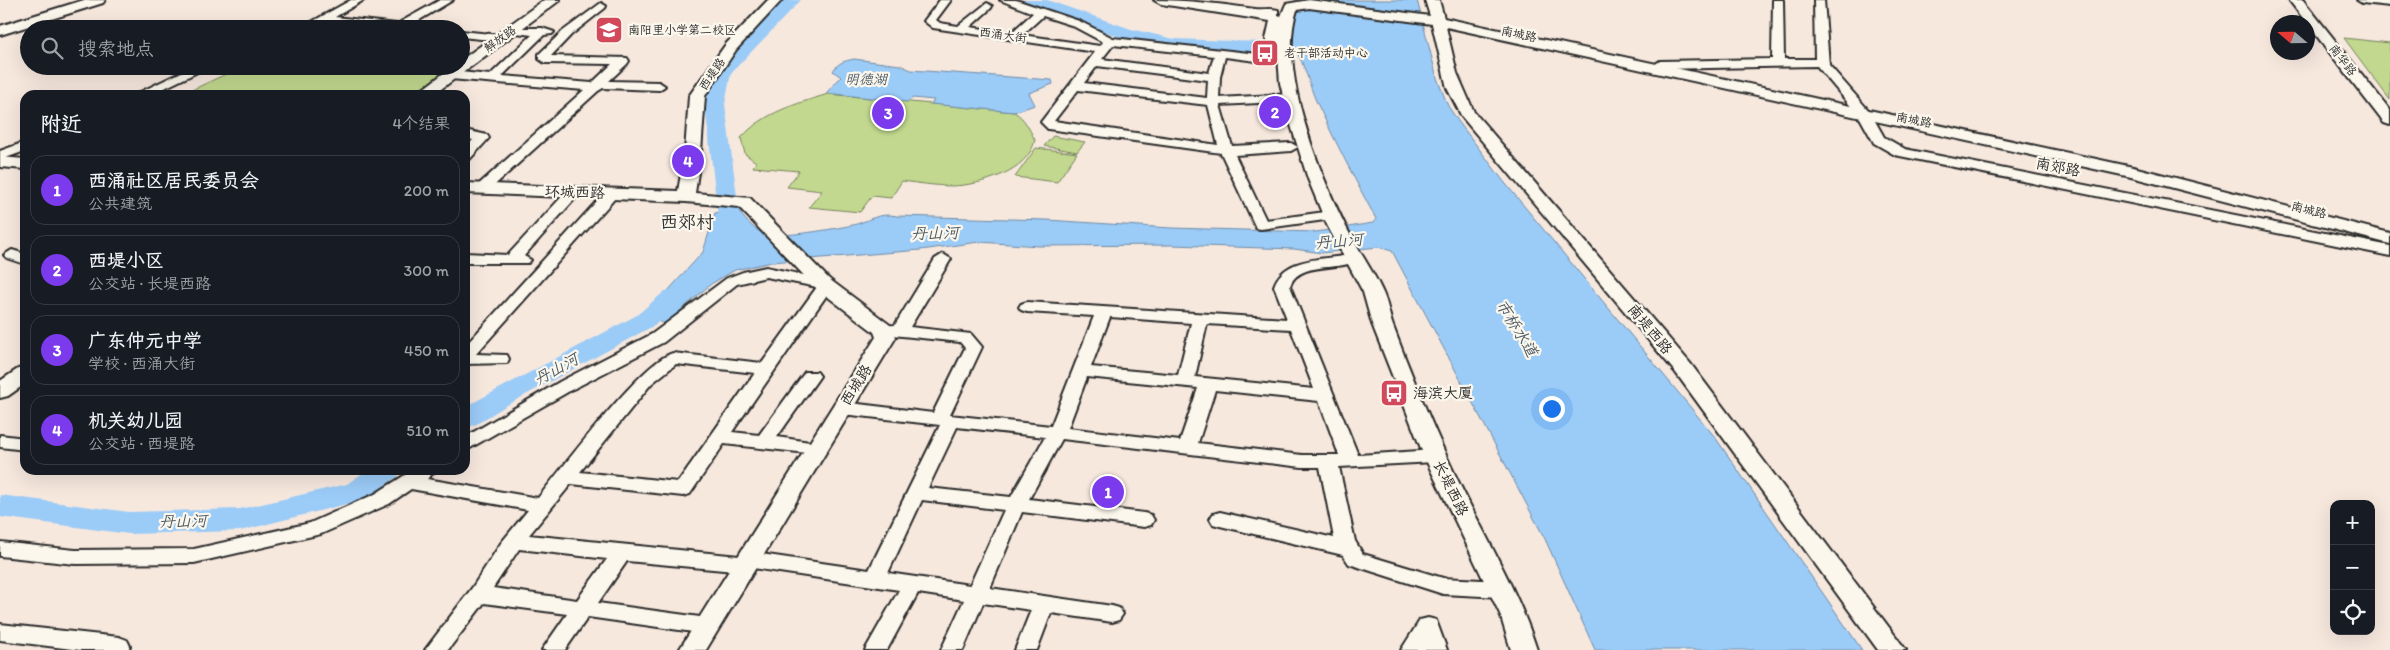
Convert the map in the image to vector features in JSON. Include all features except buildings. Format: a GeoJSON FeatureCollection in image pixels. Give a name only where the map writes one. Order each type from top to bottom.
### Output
{"type":"FeatureCollection","features":[{"type":"Feature","properties":{"kind":"street"},"geometry":{"type":"LineString","coordinates":[[35,20],[98,0]]}},
{"type":"Feature","properties":{"kind":"street"},"geometry":{"type":"LineString","coordinates":[[320,20],[359,0]]}},
{"type":"Feature","properties":{"kind":"street"},"geometry":{"type":"LineString","coordinates":[[412,20],[448,0]]}},
{"type":"Feature","properties":{"kind":"street","name":"解放路"},"geometry":{"type":"LineString","coordinates":[[470,61],[553,0]]}},
{"type":"Feature","properties":{"kind":"street","name":"西涌大街"},"geometry":{"type":"LineString","coordinates":[[946,0],[930,21],[937,26],[1013,37],[1107,45]]}},
{"type":"Feature","properties":{"kind":"street"},"geometry":{"type":"LineString","coordinates":[[1005,0],[1075,23],[1107,45],[1220,54],[1275,56]]}},
{"type":"Feature","properties":{"kind":"street"},"geometry":{"type":"LineString","coordinates":[[1161,0],[1261,14],[1278,12],[1287,8],[1309,4],[1432,12]]}},
{"type":"Feature","properties":{"kind":"street"},"geometry":{"type":"LineString","coordinates":[[1322,0],[1400,11],[1432,12]]}},
{"type":"Feature","properties":{"kind":"street"},"geometry":{"type":"LineString","coordinates":[[1778,0],[1778,62]]}},
{"type":"Feature","properties":{"kind":"street","name":"南郊路"},"geometry":{"type":"LineString","coordinates":[[1819,0],[1822,62],[1827,74],[1861,112],[1879,140],[1894,149],[1916,156],[2390,251]]}},
{"type":"Feature","properties":{"kind":"street"},"geometry":{"type":"LineString","coordinates":[[2286,0],[2298,15]]}},
{"type":"Feature","properties":{"kind":"street","name":"南华路"},"geometry":{"type":"LineString","coordinates":[[2296,0],[2390,120]]}},
{"type":"Feature","properties":{"kind":"street"},"geometry":{"type":"LineString","coordinates":[[2362,0],[2390,3]]}},
{"type":"Feature","properties":{"kind":"street","name":"西堤路"},"geometry":{"type":"LineString","coordinates":[[686,197],[693,152],[697,96],[731,47],[767,1]]}},
{"type":"Feature","properties":{"kind":"street"},"geometry":{"type":"LineString","coordinates":[[473,188],[599,86],[623,62],[545,59],[545,54],[567,33],[601,6]]}},
{"type":"Feature","properties":{"kind":"street"},"geometry":{"type":"LineString","coordinates":[[961,29],[987,6]]}},
{"type":"Feature","properties":{"kind":"street","name":"长堤西路"},"geometry":{"type":"LineString","coordinates":[[1287,8],[1278,36],[1275,56],[1292,147],[1346,261],[1382,324],[1435,456],[1513,614],[1524,650]]}},
{"type":"Feature","properties":{"kind":"street"},"geometry":{"type":"LineString","coordinates":[[1013,37],[1041,12]]}},
{"type":"Feature","properties":{"kind":"street","name":"南城路"},"geometry":{"type":"LineString","coordinates":[[1432,12],[1861,112],[2116,161],[2390,231]]}},
{"type":"Feature","properties":{"kind":"street","name":"南城路"},"geometry":{"type":"LineString","coordinates":[[1432,12],[1861,112],[2160,178],[2390,239]]}},
{"type":"Feature","properties":{"kind":"street","name":"南堤西路"},"geometry":{"type":"LineString","coordinates":[[1432,12],[1452,87],[1468,114],[1684,368],[1893,650]]}},
{"type":"Feature","properties":{"kind":"street","name":"长堤西路"},"geometry":{"type":"LineString","coordinates":[[1261,14],[1276,19],[1278,36]]}},
{"type":"Feature","properties":{"kind":"street"},"geometry":{"type":"LineString","coordinates":[[324,18],[341,20]]}},
{"type":"Feature","properties":{"kind":"street"},"geometry":{"type":"LineString","coordinates":[[0,31],[20,25]]}},
{"type":"Feature","properties":{"kind":"street"},"geometry":{"type":"LineString","coordinates":[[492,79],[542,31]]}},
{"type":"Feature","properties":{"kind":"street"},"geometry":{"type":"LineString","coordinates":[[470,34],[507,34],[542,31],[567,33]]}},
{"type":"Feature","properties":{"kind":"street","name":"南华路"},"geometry":{"type":"LineString","coordinates":[[2315,36],[2390,134]]}},
{"type":"Feature","properties":{"kind":"street"},"geometry":{"type":"LineString","coordinates":[[1107,45],[1047,122],[1053,126],[1226,150],[1292,147]]}},
{"type":"Feature","properties":{"kind":"street"},"geometry":{"type":"LineString","coordinates":[[1220,54],[1214,77],[1213,102],[1226,150],[1261,225],[1328,221]]}},
{"type":"Feature","properties":{"kind":"street"},"geometry":{"type":"LineString","coordinates":[[1094,62],[1214,77]]}},
{"type":"Feature","properties":{"kind":"street"},"geometry":{"type":"LineString","coordinates":[[1660,65],[1822,62]]}},
{"type":"Feature","properties":{"kind":"street"},"geometry":{"type":"LineString","coordinates":[[151,90],[184,75]]}},
{"type":"Feature","properties":{"kind":"street"},"geometry":{"type":"LineString","coordinates":[[450,76],[599,86],[660,86]]}},
{"type":"Feature","properties":{"kind":"street","name":"解放路"},"geometry":{"type":"LineString","coordinates":[[430,90],[450,76]]}},
{"type":"Feature","properties":{"kind":"street"},"geometry":{"type":"LineString","coordinates":[[1076,86],[1213,102],[1284,98]]}},
{"type":"Feature","properties":{"kind":"street","name":"长堤西路"},"geometry":{"type":"LineString","coordinates":[[1284,98],[1328,221]]}},
{"type":"Feature","properties":{"kind":"street"},"geometry":{"type":"LineString","coordinates":[[470,135],[482,138],[470,151]]}},
{"type":"Feature","properties":{"kind":"street"},"geometry":{"type":"LineString","coordinates":[[0,156],[20,148]]}},
{"type":"Feature","properties":{"kind":"street"},"geometry":{"type":"LineString","coordinates":[[0,162],[20,164]]}},
{"type":"Feature","properties":{"kind":"street","name":"环城西路"},"geometry":{"type":"LineString","coordinates":[[473,188],[686,197]]}},
{"type":"Feature","properties":{"kind":"street"},"geometry":{"type":"LineString","coordinates":[[470,258],[519,260],[551,215],[574,192]]}},
{"type":"Feature","properties":{"kind":"street"},"geometry":{"type":"LineString","coordinates":[[470,351],[610,194]]}},
{"type":"Feature","properties":{"kind":"street"},"geometry":{"type":"LineString","coordinates":[[686,197],[744,202],[819,280],[892,330],[965,338],[974,346],[916,493],[875,579]]}},
{"type":"Feature","properties":{"kind":"street"},"geometry":{"type":"LineString","coordinates":[[892,330],[943,259]]}},
{"type":"Feature","properties":{"kind":"street"},"geometry":{"type":"LineString","coordinates":[[1346,261],[1290,272],[1285,276],[1282,286],[1351,461]]}},
{"type":"Feature","properties":{"kind":"street"},"geometry":{"type":"LineString","coordinates":[[470,442],[567,385],[658,338],[732,281],[748,275],[766,272],[819,280]]}},
{"type":"Feature","properties":{"kind":"street"},"geometry":{"type":"LineString","coordinates":[[566,477],[683,489],[767,369],[819,280]]}},
{"type":"Feature","properties":{"kind":"street"},"geometry":{"type":"LineString","coordinates":[[1027,307],[1297,325]]}},
{"type":"Feature","properties":{"kind":"street"},"geometry":{"type":"LineString","coordinates":[[952,650],[1016,505],[1057,433],[1104,312]]}},
{"type":"Feature","properties":{"kind":"street"},"geometry":{"type":"LineString","coordinates":[[1184,382],[1200,318]]}},
{"type":"Feature","properties":{"kind":"street","name":"西城路"},"geometry":{"type":"LineString","coordinates":[[692,650],[892,330]]}},
{"type":"Feature","properties":{"kind":"street"},"geometry":{"type":"LineString","coordinates":[[470,357],[501,359]]}},
{"type":"Feature","properties":{"kind":"street"},"geometry":{"type":"LineString","coordinates":[[436,650],[478,594],[514,541],[644,380],[674,358],[767,369]]}},
{"type":"Feature","properties":{"kind":"street"},"geometry":{"type":"LineString","coordinates":[[1082,371],[1325,396]]}},
{"type":"Feature","properties":{"kind":"street"},"geometry":{"type":"LineString","coordinates":[[764,442],[810,376]]}},
{"type":"Feature","properties":{"kind":"street"},"geometry":{"type":"LineString","coordinates":[[0,391],[20,377]]}},
{"type":"Feature","properties":{"kind":"street"},"geometry":{"type":"LineString","coordinates":[[1187,448],[1208,384]]}},
{"type":"Feature","properties":{"kind":"street"},"geometry":{"type":"LineString","coordinates":[[842,408],[1302,461],[1351,461],[1435,456]]}},
{"type":"Feature","properties":{"kind":"street"},"geometry":{"type":"LineString","coordinates":[[720,437],[817,448]]}},
{"type":"Feature","properties":{"kind":"street"},"geometry":{"type":"LineString","coordinates":[[0,441],[20,443]]}},
{"type":"Feature","properties":{"kind":"street"},"geometry":{"type":"LineString","coordinates":[[1328,461],[1345,542],[1356,559],[1443,586],[1501,589]]}},
{"type":"Feature","properties":{"kind":"street"},"geometry":{"type":"LineString","coordinates":[[0,549],[75,557],[194,556],[314,529],[382,500],[420,475]]}},
{"type":"Feature","properties":{"kind":"street"},"geometry":{"type":"LineString","coordinates":[[409,482],[542,506]]}},
{"type":"Feature","properties":{"kind":"street"},"geometry":{"type":"LineString","coordinates":[[916,493],[1144,520]]}},
{"type":"Feature","properties":{"kind":"street"},"geometry":{"type":"LineString","coordinates":[[1220,519],[1350,549]]}},
{"type":"Feature","properties":{"kind":"street"},"geometry":{"type":"LineString","coordinates":[[514,541],[622,553],[746,562],[1112,614]]}},
{"type":"Feature","properties":{"kind":"street"},"geometry":{"type":"LineString","coordinates":[[553,650],[622,553]]}},
{"type":"Feature","properties":{"kind":"street"},"geometry":{"type":"LineString","coordinates":[[876,650],[912,585]]}},
{"type":"Feature","properties":{"kind":"street"},"geometry":{"type":"LineString","coordinates":[[478,594],[706,626]]}},
{"type":"Feature","properties":{"kind":"street"},"geometry":{"type":"LineString","coordinates":[[1026,650],[1044,604]]}},
{"type":"Feature","properties":{"kind":"street"},"geometry":{"type":"LineString","coordinates":[[1412,650],[1428,626],[1436,650]]}},
{"type":"Feature","properties":{"kind":"street"},"geometry":{"type":"LineString","coordinates":[[0,632],[119,646]]}},
{"type":"Feature","properties":{"kind":"green space"},"geometry":{"type":"Polygon","coordinates":[[[2344,38],[2390,43],[2390,100],[2344,38]]]}},
{"type":"Feature","properties":{"kind":"green space"},"geometry":{"type":"Polygon","coordinates":[[[224,75],[440,75],[420,90],[192,90],[224,75]]]}},
{"type":"Feature","properties":{"kind":"green space"},"geometry":{"type":"Polygon","coordinates":[[[828,94],[1014,112],[1024,121],[1035,140],[1031,151],[1023,161],[1002,175],[976,183],[952,186],[902,181],[891,198],[872,196],[860,212],[809,207],[822,191],[787,187],[799,171],[753,167],[756,162],[745,154],[741,138],[770,115],[792,105],[828,94]]]}},
{"type":"Feature","properties":{"kind":"green space"},"geometry":{"type":"Polygon","coordinates":[[[1053,136],[1085,142],[1077,152],[1044,146],[1053,136]]]}},
{"type":"Feature","properties":{"kind":"green space"},"geometry":{"type":"Polygon","coordinates":[[[1036,148],[1077,153],[1057,182],[1015,177],[1036,148]]]}},
{"type":"Feature","properties":{"kind":"water","name":"市桥水道"},"geometry":{"type":"Polygon","coordinates":[[[1295,0],[1417,0],[1437,78],[1448,106],[1458,121],[1505,183],[1715,437],[1862,650],[1595,650],[1545,539],[1392,251],[1378,247],[1322,253],[1294,249],[1171,245],[1039,246],[979,242],[921,250],[772,262],[735,270],[711,284],[665,324],[639,314],[657,303],[703,252],[715,213],[738,208],[753,227],[765,234],[773,235],[833,229],[885,215],[1047,220],[1171,228],[1316,232],[1373,223],[1376,219],[1316,101],[1302,62],[1295,50],[1291,50],[1295,0]]]}},
{"type":"Feature","properties":{"kind":"water","name":"明德湖"},"geometry":{"type":"Polygon","coordinates":[[[854,59],[900,65],[911,70],[1052,80],[1053,84],[1029,93],[1035,105],[1014,112],[931,104],[934,100],[913,98],[907,102],[826,93],[841,77],[833,71],[835,68],[842,62],[854,59]]]}},
{"type":"Feature","properties":{"kind":"waterway"},"geometry":{"type":"LineString","coordinates":[[732,243],[715,104],[722,72],[793,0]]}},
{"type":"Feature","properties":{"kind":"waterway"},"geometry":{"type":"LineString","coordinates":[[1031,0],[1126,33],[1174,44],[1297,48],[1311,45]]}},
{"type":"Feature","properties":{"kind":"waterway","name":"丹山河"},"geometry":{"type":"LineString","coordinates":[[470,416],[497,399],[646,320],[674,296]]}},
{"type":"Feature","properties":{"kind":"waterway","name":"丹山河"},"geometry":{"type":"LineString","coordinates":[[0,506],[129,523],[240,520],[356,492],[380,475]]}},
{"type":"Feature","properties":{"kind":"place","name":"南阳里小学第二校区"},"geometry":{"type":"Point","coordinates":[609,30]}},
{"type":"Feature","properties":{"kind":"place","name":"老干部活动中心"},"geometry":{"type":"Point","coordinates":[1265,53]}},
{"type":"Feature","properties":{"kind":"place","name":"西堤小区"},"geometry":{"type":"Point","coordinates":[1275,112]}},
{"type":"Feature","properties":{"kind":"place","name":"广东仲元中学"},"geometry":{"type":"Point","coordinates":[888,113]}},
{"type":"Feature","properties":{"kind":"place","name":"机关幼儿园"},"geometry":{"type":"Point","coordinates":[688,161]}},
{"type":"Feature","properties":{"kind":"place","name":"海滨大厦"},"geometry":{"type":"Point","coordinates":[1394,393]}},
{"type":"Feature","properties":{"kind":"place","name":"西涌社区居民委员会"},"geometry":{"type":"Point","coordinates":[1108,492]}},
{"type":"Feature","properties":{"kind":"district","name":"西郊村"},"geometry":{"type":"Point","coordinates":[687,222]}}]}
